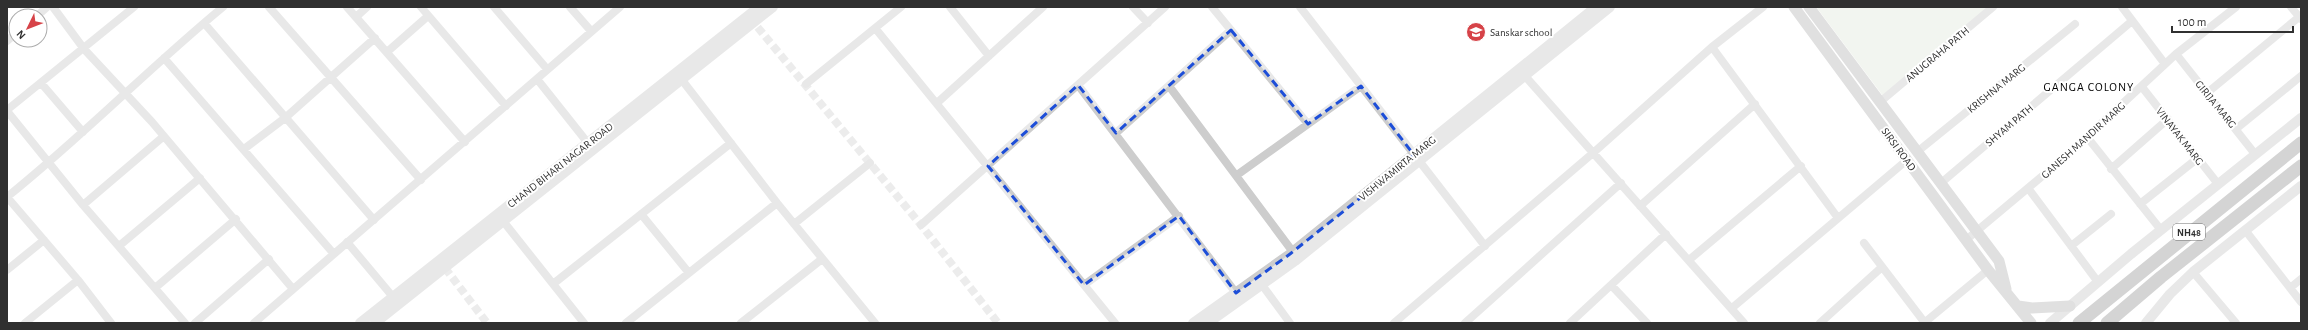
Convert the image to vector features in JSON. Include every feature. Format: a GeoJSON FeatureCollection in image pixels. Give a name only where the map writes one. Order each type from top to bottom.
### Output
{"type":"FeatureCollection","features":[{"type":"Feature","properties":{"kind":"highway","name":"NH48"},"geometry":{"type":"LineString","coordinates":[[2079,323],[2301,143]]}},
{"type":"Feature","properties":{"kind":"highway","name":"NH48"},"geometry":{"type":"LineString","coordinates":[[2107,323],[2161,277],[2301,166]]}},
{"type":"Feature","properties":{"kind":"main road","name":"SIRSI ROAD"},"geometry":{"type":"LineString","coordinates":[[1794,7],[1988,270],[2006,290],[2031,323]]}},
{"type":"Feature","properties":{"kind":"main road","name":"SIRSI ROAD"},"geometry":{"type":"LineString","coordinates":[[1809,7],[1999,261],[2006,290]]}},
{"type":"Feature","properties":{"kind":"main road"},"geometry":{"type":"LineString","coordinates":[[2018,306],[2032,308],[2070,306]]}},
{"type":"Feature","properties":{"kind":"street"},"geometry":{"type":"LineString","coordinates":[[53,7],[84,49],[164,136],[236,219],[293,289]]}},
{"type":"Feature","properties":{"kind":"street"},"geometry":{"type":"LineString","coordinates":[[134,7],[7,110],[83,205],[185,323]]}},
{"type":"Feature","properties":{"kind":"street"},"geometry":{"type":"LineString","coordinates":[[106,321],[78,280],[7,197],[49,163],[164,58],[223,7]]}},
{"type":"Feature","properties":{"kind":"street"},"geometry":{"type":"LineString","coordinates":[[269,7],[421,180]]}},
{"type":"Feature","properties":{"kind":"street"},"geometry":{"type":"LineString","coordinates":[[347,7],[465,142]]}},
{"type":"Feature","properties":{"kind":"street"},"geometry":{"type":"LineString","coordinates":[[356,17],[367,7]]}},
{"type":"Feature","properties":{"kind":"street"},"geometry":{"type":"LineString","coordinates":[[421,7],[506,106]]}},
{"type":"Feature","properties":{"kind":"street"},"geometry":{"type":"LineString","coordinates":[[494,7],[548,69]]}},
{"type":"Feature","properties":{"kind":"street"},"geometry":{"type":"LineString","coordinates":[[570,7],[591,30]]}},
{"type":"Feature","properties":{"kind":"street"},"geometry":{"type":"LineString","coordinates":[[254,323],[465,142],[591,30],[620,7]]}},
{"type":"Feature","properties":{"kind":"street","name":"CHAND BIHARI NAGAR ROAD"},"geometry":{"type":"LineString","coordinates":[[679,77],[759,7]]}},
{"type":"Feature","properties":{"kind":"street","name":"CHAND BIHARI NAGAR ROAD"},"geometry":{"type":"LineString","coordinates":[[360,323],[679,77],[773,7]]}},
{"type":"Feature","properties":{"kind":"street"},"geometry":{"type":"LineString","coordinates":[[806,84],[901,7]]}},
{"type":"Feature","properties":{"kind":"street"},"geometry":{"type":"LineString","coordinates":[[950,7],[989,56]]}},
{"type":"Feature","properties":{"kind":"street"},"geometry":{"type":"LineString","coordinates":[[936,103],[1043,7]]}},
{"type":"Feature","properties":{"kind":"street"},"geometry":{"type":"LineString","coordinates":[[1133,7],[1148,23]]}},
{"type":"Feature","properties":{"kind":"street"},"geometry":{"type":"LineString","coordinates":[[921,225],[1165,7]]}},
{"type":"Feature","properties":{"kind":"street"},"geometry":{"type":"LineString","coordinates":[[1212,7],[1308,124]]}},
{"type":"Feature","properties":{"kind":"street"},"geometry":{"type":"LineString","coordinates":[[1300,7],[1485,246]]}},
{"type":"Feature","properties":{"kind":"street","name":"VISHWAMIRTA MARG"},"geometry":{"type":"LineString","coordinates":[[1208,323],[1295,261],[1596,7]]}},
{"type":"Feature","properties":{"kind":"street","name":"VISHWAMIRTA MARG"},"geometry":{"type":"LineString","coordinates":[[1193,323],[1293,252],[1525,76],[1610,7]]}},
{"type":"Feature","properties":{"kind":"street"},"geometry":{"type":"LineString","coordinates":[[1394,323],[1594,153],[1712,47],[1763,7]]}},
{"type":"Feature","properties":{"kind":"street","name":"ANUGRAHA PATH"},"geometry":{"type":"LineString","coordinates":[[1880,102],[1993,7]]}},
{"type":"Feature","properties":{"kind":"street"},"geometry":{"type":"LineString","coordinates":[[2122,7],[2165,64]]}},
{"type":"Feature","properties":{"kind":"street","name":"GANESH MANDIR MARG"},"geometry":{"type":"LineString","coordinates":[[1966,240],[2087,137],[2176,54],[2236,7]]}},
{"type":"Feature","properties":{"kind":"street"},"geometry":{"type":"LineString","coordinates":[[2207,93],[2300,18],[2291,7]]}},
{"type":"Feature","properties":{"kind":"street"},"geometry":{"type":"LineString","coordinates":[[387,52],[428,16]]}},
{"type":"Feature","properties":{"kind":"street","name":"SHYAM PATH"},"geometry":{"type":"LineString","coordinates":[[1941,183],[2132,21]]}},
{"type":"Feature","properties":{"kind":"street"},"geometry":{"type":"LineString","coordinates":[[204,23],[374,220]]}},
{"type":"Feature","properties":{"kind":"street","name":"KRISHNA MARG"},"geometry":{"type":"LineString","coordinates":[[1917,152],[2075,24]]}},
{"type":"Feature","properties":{"kind":"street"},"geometry":{"type":"LineString","coordinates":[[875,28],[1115,323]]}},
{"type":"Feature","properties":{"kind":"street"},"geometry":{"type":"LineString","coordinates":[[1116,133],[1232,30]]}},
{"type":"Feature","properties":{"kind":"street"},"geometry":{"type":"LineString","coordinates":[[244,149],[285,118],[375,38]]}},
{"type":"Feature","properties":{"kind":"street"},"geometry":{"type":"LineString","coordinates":[[1712,47],[1838,218]]}},
{"type":"Feature","properties":{"kind":"street","name":"GIRIJA MARG"},"geometry":{"type":"LineString","coordinates":[[2176,54],[2236,128],[2255,154]]}},
{"type":"Feature","properties":{"kind":"street"},"geometry":{"type":"LineString","coordinates":[[164,58],[334,254]]}},
{"type":"Feature","properties":{"kind":"street"},"geometry":{"type":"LineString","coordinates":[[1525,76],[1744,323]]}},
{"type":"Feature","properties":{"kind":"street"},"geometry":{"type":"LineString","coordinates":[[2236,128],[2301,76]]}},
{"type":"Feature","properties":{"kind":"street"},"geometry":{"type":"LineString","coordinates":[[679,77],[777,203],[875,323]]}},
{"type":"Feature","properties":{"kind":"street"},"geometry":{"type":"LineString","coordinates":[[537,79],[590,147]]}},
{"type":"Feature","properties":{"kind":"street"},"geometry":{"type":"LineString","coordinates":[[41,83],[83,132]]}},
{"type":"Feature","properties":{"kind":"street"},"geometry":{"type":"LineString","coordinates":[[1078,85],[1236,292]]}},
{"type":"Feature","properties":{"kind":"street"},"geometry":{"type":"LineString","coordinates":[[1168,86],[1237,175],[1293,252]]}},
{"type":"Feature","properties":{"kind":"street"},"geometry":{"type":"LineString","coordinates":[[1237,175],[1360,86]]}},
{"type":"Feature","properties":{"kind":"street","name":"VINAYAK MARG"},"geometry":{"type":"LineString","coordinates":[[2142,87],[2218,184]]}},
{"type":"Feature","properties":{"kind":"street"},"geometry":{"type":"LineString","coordinates":[[1640,206],[1755,104]]}},
{"type":"Feature","properties":{"kind":"street"},"geometry":{"type":"LineString","coordinates":[[2050,323],[2161,230],[2301,118]]}},
{"type":"Feature","properties":{"kind":"street"},"geometry":{"type":"LineString","coordinates":[[2111,169],[2168,119]]}},
{"type":"Feature","properties":{"kind":"street"},"geometry":{"type":"LineString","coordinates":[[83,205],[164,136]]}},
{"type":"Feature","properties":{"kind":"street"},"geometry":{"type":"LineString","coordinates":[[2087,137],[2161,230]]}},
{"type":"Feature","properties":{"kind":"street"},"geometry":{"type":"LineString","coordinates":[[553,284],[731,143]]}},
{"type":"Feature","properties":{"kind":"street","name":"CHAND BIHARI NAGAR ROAD"},"geometry":{"type":"LineString","coordinates":[[375,323],[503,221],[590,147]]}},
{"type":"Feature","properties":{"kind":"street"},"geometry":{"type":"LineString","coordinates":[[2140,204],[2198,158]]}},
{"type":"Feature","properties":{"kind":"street"},"geometry":{"type":"LineString","coordinates":[[1732,308],[1907,160]]}},
{"type":"Feature","properties":{"kind":"street"},"geometry":{"type":"LineString","coordinates":[[794,224],[870,164]]}},
{"type":"Feature","properties":{"kind":"street"},"geometry":{"type":"LineString","coordinates":[[1689,260],[1801,166]]}},
{"type":"Feature","properties":{"kind":"street"},"geometry":{"type":"LineString","coordinates":[[119,246],[200,178]]}},
{"type":"Feature","properties":{"kind":"street"},"geometry":{"type":"LineString","coordinates":[[1465,323],[1621,183]]}},
{"type":"Feature","properties":{"kind":"street"},"geometry":{"type":"LineString","coordinates":[[2146,323],[2170,294],[2193,272],[2301,186]]}},
{"type":"Feature","properties":{"kind":"street"},"geometry":{"type":"LineString","coordinates":[[2028,188],[2098,282]]}},
{"type":"Feature","properties":{"kind":"street"},"geometry":{"type":"LineString","coordinates":[[626,323],[777,203]]}},
{"type":"Feature","properties":{"kind":"street"},"geometry":{"type":"LineString","coordinates":[[641,214],[689,273]]}},
{"type":"Feature","properties":{"kind":"street"},"geometry":{"type":"LineString","coordinates":[[2071,246],[2111,214]]}},
{"type":"Feature","properties":{"kind":"street"},"geometry":{"type":"LineString","coordinates":[[1084,285],[1179,216]]}},
{"type":"Feature","properties":{"kind":"street"},"geometry":{"type":"LineString","coordinates":[[155,288],[236,219]]}},
{"type":"Feature","properties":{"kind":"street"},"geometry":{"type":"LineString","coordinates":[[503,221],[584,323]]}},
{"type":"Feature","properties":{"kind":"street"},"geometry":{"type":"LineString","coordinates":[[2245,230],[2301,302]]}},
{"type":"Feature","properties":{"kind":"street"},"geometry":{"type":"LineString","coordinates":[[1570,323],[1666,234]]}},
{"type":"Feature","properties":{"kind":"street"},"geometry":{"type":"LineString","coordinates":[[7,270],[44,240]]}},
{"type":"Feature","properties":{"kind":"street"},"geometry":{"type":"LineString","coordinates":[[347,242],[393,297]]}},
{"type":"Feature","properties":{"kind":"street"},"geometry":{"type":"LineString","coordinates":[[1864,243],[1925,323],[1988,270]]}},
{"type":"Feature","properties":{"kind":"street"},"geometry":{"type":"LineString","coordinates":[[195,323],[269,259]]}},
{"type":"Feature","properties":{"kind":"street"},"geometry":{"type":"LineString","coordinates":[[742,323],[822,259]]}},
{"type":"Feature","properties":{"kind":"street"},"geometry":{"type":"LineString","coordinates":[[1820,323],[1882,267]]}},
{"type":"Feature","properties":{"kind":"street"},"geometry":{"type":"LineString","coordinates":[[2193,272],[2236,323]]}},
{"type":"Feature","properties":{"kind":"street"},"geometry":{"type":"LineString","coordinates":[[2290,288],[2301,279]]}},
{"type":"Feature","properties":{"kind":"street"},"geometry":{"type":"LineString","coordinates":[[25,323],[78,280]]}},
{"type":"Feature","properties":{"kind":"street"},"geometry":{"type":"LineString","coordinates":[[1262,285],[1290,323]]}},
{"type":"Feature","properties":{"kind":"street"},"geometry":{"type":"LineString","coordinates":[[1611,285],[1647,323]]}},
{"type":"Feature","properties":{"kind":"highlighted area"},"geometry":{"type":"Polygon","coordinates":[[[1231,30],[1308,124],[1361,86],[1414,155],[1290,254],[1236,293],[1179,216],[1084,285],[988,166],[1078,85],[1116,133],[1231,30]]]}},
{"type":"Feature","properties":{"kind":"shaded area"},"geometry":{"type":"Polygon","coordinates":[[[1998,7],[1886,100],[1817,8],[1998,7]]]}},
{"type":"Feature","properties":{"kind":"tunnel"},"geometry":{"type":"LineString","coordinates":[[750,18],[921,225],[998,323]]}},
{"type":"Feature","properties":{"kind":"tunnel"},"geometry":{"type":"LineString","coordinates":[[445,268],[487,323]]}},
{"type":"Feature","properties":{"kind":"place","name":"Sanskar school"},"geometry":{"type":"Point","coordinates":[1476,32]}},
{"type":"Feature","properties":{"kind":"district","name":"GANGA COLONY"},"geometry":{"type":"Point","coordinates":[2089,87]}}]}
